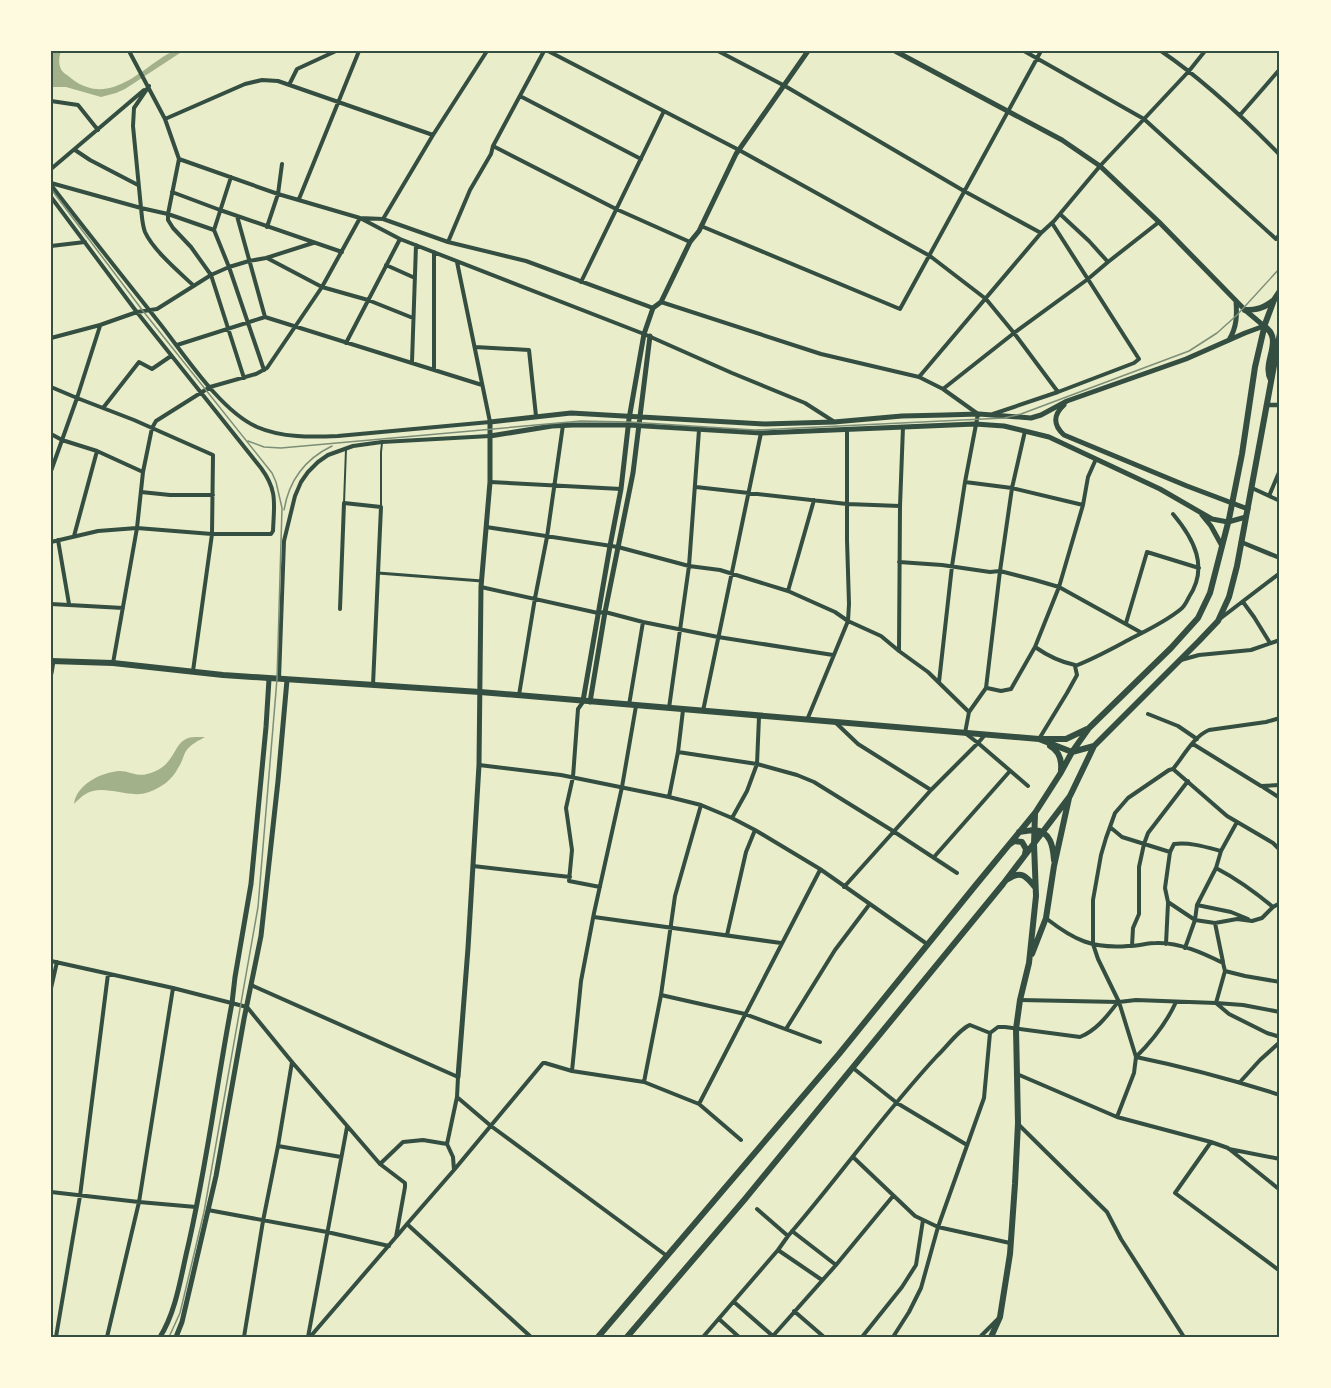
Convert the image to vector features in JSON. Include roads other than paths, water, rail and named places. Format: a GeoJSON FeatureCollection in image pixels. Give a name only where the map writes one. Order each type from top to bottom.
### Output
{"type":"FeatureCollection","features":[{"type":"Feature","properties":{"kind":"main road"},"geometry":{"type":"LineString","coordinates":[[587,702],[610,546],[621,489],[630,416],[653,308],[661,302],[739,150],[808,51]]}},
{"type":"Feature","properties":{"kind":"main road"},"geometry":{"type":"LineString","coordinates":[[895,51],[1062,140],[1100,166],[1159,222],[1245,310],[1267,328],[1273,337],[1268,372],[1271,380]]}},
{"type":"Feature","properties":{"kind":"main road"},"geometry":{"type":"LineString","coordinates":[[1245,310],[1265,307],[1280,291]]}},
{"type":"Feature","properties":{"kind":"main road"},"geometry":{"type":"LineString","coordinates":[[598,1337],[832,1063],[1035,813],[1089,728],[1171,648],[1198,618],[1210,593],[1228,522],[1256,367],[1274,300]]}},
{"type":"Feature","properties":{"kind":"main road"},"geometry":{"type":"LineString","coordinates":[[1228,340],[1235,327],[1236,301]]}},
{"type":"Feature","properties":{"kind":"main road"},"geometry":{"type":"LineString","coordinates":[[459,1077],[479,765],[482,584],[490,482],[490,422],[571,413],[765,424],[978,414],[1031,418],[1067,402],[1186,359],[1228,340],[1267,328],[1280,331],[1241,542],[1229,597],[1218,621],[1094,746],[1070,796],[1003,884],[745,1199],[627,1337]]}},
{"type":"Feature","properties":{"kind":"main road"},"geometry":{"type":"LineString","coordinates":[[602,612],[633,473],[641,417],[647,335]]}},
{"type":"Feature","properties":{"kind":"main road"},"geometry":{"type":"LineString","coordinates":[[1067,402],[1056,415],[1055,423],[1064,435],[1248,509]]}},
{"type":"Feature","properties":{"kind":"main road"},"geometry":{"type":"LineString","coordinates":[[490,436],[563,425],[595,424],[761,433],[975,424],[1004,426],[1050,437],[1160,489],[1212,519],[1228,522],[1246,517]]}},
{"type":"Feature","properties":{"kind":"main road"},"geometry":{"type":"LineString","coordinates":[[1199,512],[1211,526],[1222,546]]}},
{"type":"Feature","properties":{"kind":"main road"},"geometry":{"type":"LineString","coordinates":[[51,673],[52,661],[113,663],[269,679],[480,692],[1039,740],[1066,739],[1089,728]]}},
{"type":"Feature","properties":{"kind":"main road"},"geometry":{"type":"LineString","coordinates":[[160,1337],[167,1326],[178,1290],[197,1207],[232,1003],[251,884],[269,679]]}},
{"type":"Feature","properties":{"kind":"main road"},"geometry":{"type":"LineString","coordinates":[[177,1337],[216,1176],[262,927],[278,781],[283,680]]}},
{"type":"Feature","properties":{"kind":"main road"},"geometry":{"type":"LineString","coordinates":[[1039,740],[1072,752],[1094,746]]}},
{"type":"Feature","properties":{"kind":"main road"},"geometry":{"type":"LineString","coordinates":[[1039,740],[1058,752],[1061,764],[1060,774]]}},
{"type":"Feature","properties":{"kind":"main road"},"geometry":{"type":"LineString","coordinates":[[991,1337],[1000,1317],[1011,1244],[1018,1123],[1016,1029],[1020,1000],[1029,963],[1046,918],[1054,866],[1070,796]]}},
{"type":"Feature","properties":{"kind":"main road"},"geometry":{"type":"LineString","coordinates":[[1029,963],[1036,896],[1035,813]]}},
{"type":"Feature","properties":{"kind":"main road"},"geometry":{"type":"LineString","coordinates":[[1019,832],[1034,830],[1042,832],[1050,839],[1054,866]]}},
{"type":"Feature","properties":{"kind":"main road"},"geometry":{"type":"LineString","coordinates":[[1010,844],[1023,842],[1026,849],[1025,854]]}},
{"type":"Feature","properties":{"kind":"main road"},"geometry":{"type":"LineString","coordinates":[[1003,884],[1010,877],[1022,874],[1035,887]]}},
{"type":"Feature","properties":{"kind":"street"},"geometry":{"type":"LineString","coordinates":[[129,51],[165,119],[179,159],[168,220],[211,275],[244,378]]}},
{"type":"Feature","properties":{"kind":"street"},"geometry":{"type":"LineString","coordinates":[[289,85],[297,69],[336,51]]}},
{"type":"Feature","properties":{"kind":"street"},"geometry":{"type":"LineString","coordinates":[[299,199],[359,51]]}},
{"type":"Feature","properties":{"kind":"street"},"geometry":{"type":"LineString","coordinates":[[383,219],[487,51]]}},
{"type":"Feature","properties":{"kind":"street"},"geometry":{"type":"LineString","coordinates":[[448,242],[470,190],[546,51],[739,150],[930,256],[986,299],[1058,392]]}},
{"type":"Feature","properties":{"kind":"street"},"geometry":{"type":"LineString","coordinates":[[718,51],[785,86],[964,191],[1041,233]]}},
{"type":"Feature","properties":{"kind":"street"},"geometry":{"type":"LineString","coordinates":[[1024,51],[1144,119],[1276,239],[1280,234]]}},
{"type":"Feature","properties":{"kind":"street"},"geometry":{"type":"LineString","coordinates":[[701,226],[900,309],[1041,51]]}},
{"type":"Feature","properties":{"kind":"street"},"geometry":{"type":"LineString","coordinates":[[1161,51],[1189,71],[1240,115],[1280,155]]}},
{"type":"Feature","properties":{"kind":"street"},"geometry":{"type":"LineString","coordinates":[[919,377],[1041,233],[1205,51]]}},
{"type":"Feature","properties":{"kind":"street"},"geometry":{"type":"LineString","coordinates":[[1240,115],[1280,69]]}},
{"type":"Feature","properties":{"kind":"street"},"geometry":{"type":"LineString","coordinates":[[165,119],[245,84],[262,80],[278,81],[433,135]]}},
{"type":"Feature","properties":{"kind":"street"},"geometry":{"type":"LineString","coordinates":[[51,169],[149,86]]}},
{"type":"Feature","properties":{"kind":"street"},"geometry":{"type":"LineString","coordinates":[[149,86],[134,108],[133,126],[143,224],[146,234],[160,252],[194,286]]}},
{"type":"Feature","properties":{"kind":"street"},"geometry":{"type":"LineString","coordinates":[[520,96],[641,159]]}},
{"type":"Feature","properties":{"kind":"street"},"geometry":{"type":"LineString","coordinates":[[51,101],[78,105],[98,130]]}},
{"type":"Feature","properties":{"kind":"street"},"geometry":{"type":"LineString","coordinates":[[581,282],[664,111]]}},
{"type":"Feature","properties":{"kind":"street"},"geometry":{"type":"LineString","coordinates":[[493,146],[616,209],[690,242]]}},
{"type":"Feature","properties":{"kind":"street"},"geometry":{"type":"LineString","coordinates":[[75,150],[138,185]]}},
{"type":"Feature","properties":{"kind":"street"},"geometry":{"type":"LineString","coordinates":[[179,159],[278,194],[360,218],[400,239],[647,335],[805,403],[834,422]]}},
{"type":"Feature","properties":{"kind":"street"},"geometry":{"type":"LineString","coordinates":[[267,227],[278,194],[282,164]]}},
{"type":"Feature","properties":{"kind":"street"},"geometry":{"type":"LineString","coordinates":[[231,177],[214,230],[264,370]]}},
{"type":"Feature","properties":{"kind":"street"},"geometry":{"type":"LineString","coordinates":[[51,184],[168,214],[214,230]]}},
{"type":"Feature","properties":{"kind":"street"},"geometry":{"type":"LineString","coordinates":[[51,184],[210,387],[229,408],[258,427],[289,435],[338,436],[490,422],[457,261]]}},
{"type":"Feature","properties":{"kind":"street"},"geometry":{"type":"LineString","coordinates":[[172,192],[342,252]]}},
{"type":"Feature","properties":{"kind":"street"},"geometry":{"type":"LineString","coordinates":[[51,198],[171,356],[267,476],[275,502],[271,534],[212,534],[137,528],[98,531],[51,542]]}},
{"type":"Feature","properties":{"kind":"street"},"geometry":{"type":"LineString","coordinates":[[1060,214],[1108,261]]}},
{"type":"Feature","properties":{"kind":"street"},"geometry":{"type":"LineString","coordinates":[[237,216],[265,317]]}},
{"type":"Feature","properties":{"kind":"street"},"geometry":{"type":"LineString","coordinates":[[360,218],[383,219],[448,242],[526,261],[653,308]]}},
{"type":"Feature","properties":{"kind":"street"},"geometry":{"type":"LineString","coordinates":[[113,663],[152,428],[156,421],[210,387],[244,378],[267,368],[322,287],[360,218]]}},
{"type":"Feature","properties":{"kind":"street"},"geometry":{"type":"LineString","coordinates":[[943,389],[1159,222]]}},
{"type":"Feature","properties":{"kind":"street"},"geometry":{"type":"LineString","coordinates":[[990,415],[1058,392],[1134,363],[1138,359],[1052,223]]}},
{"type":"Feature","properties":{"kind":"street"},"geometry":{"type":"LineString","coordinates":[[346,343],[400,239]]}},
{"type":"Feature","properties":{"kind":"street"},"geometry":{"type":"LineString","coordinates":[[51,246],[85,242]]}},
{"type":"Feature","properties":{"kind":"street"},"geometry":{"type":"LineString","coordinates":[[51,338],[100,326],[137,312],[157,309],[211,275],[229,267],[313,243]]}},
{"type":"Feature","properties":{"kind":"street"},"geometry":{"type":"LineString","coordinates":[[412,362],[416,245]]}},
{"type":"Feature","properties":{"kind":"street"},"geometry":{"type":"LineString","coordinates":[[434,252],[434,370]]}},
{"type":"Feature","properties":{"kind":"street"},"geometry":{"type":"LineString","coordinates":[[266,258],[322,287],[368,300],[413,318]]}},
{"type":"Feature","properties":{"kind":"street"},"geometry":{"type":"LineString","coordinates":[[386,265],[415,278]]}},
{"type":"Feature","properties":{"kind":"street"},"geometry":{"type":"LineString","coordinates":[[661,302],[821,354],[919,377],[943,389],[978,414],[952,566],[939,682]]}},
{"type":"Feature","properties":{"kind":"street"},"geometry":{"type":"LineString","coordinates":[[177,345],[265,317],[482,385]]}},
{"type":"Feature","properties":{"kind":"street"},"geometry":{"type":"LineString","coordinates":[[51,471],[100,326]]}},
{"type":"Feature","properties":{"kind":"street"},"geometry":{"type":"LineString","coordinates":[[475,347],[529,350],[536,416]]}},
{"type":"Feature","properties":{"kind":"street"},"geometry":{"type":"LineString","coordinates":[[103,408],[138,362],[152,369],[171,356]]}},
{"type":"Feature","properties":{"kind":"street"},"geometry":{"type":"LineString","coordinates":[[51,387],[213,455],[212,534],[192,672]]}},
{"type":"Feature","properties":{"kind":"street"},"geometry":{"type":"LineString","coordinates":[[1266,405],[1280,405]]}},
{"type":"Feature","properties":{"kind":"street"},"geometry":{"type":"LineString","coordinates":[[519,696],[547,537],[563,425]]}},
{"type":"Feature","properties":{"kind":"street"},"geometry":{"type":"LineString","coordinates":[[899,651],[903,427]]}},
{"type":"Feature","properties":{"kind":"street"},"geometry":{"type":"LineString","coordinates":[[807,721],[848,621],[847,429]]}},
{"type":"Feature","properties":{"kind":"street"},"geometry":{"type":"LineString","coordinates":[[669,709],[689,566],[699,430]]}},
{"type":"Feature","properties":{"kind":"street"},"geometry":{"type":"LineString","coordinates":[[1025,431],[1012,488],[987,688],[969,712],[965,733],[1028,786]]}},
{"type":"Feature","properties":{"kind":"street"},"geometry":{"type":"LineString","coordinates":[[703,712],[761,433]]}},
{"type":"Feature","properties":{"kind":"street"},"geometry":{"type":"LineString","coordinates":[[51,434],[62,440],[97,451],[143,472]]}},
{"type":"Feature","properties":{"kind":"street"},"geometry":{"type":"LineString","coordinates":[[283,680],[284,541],[295,496],[308,472],[328,455],[353,446],[382,442],[490,436]]}},
{"type":"Feature","properties":{"kind":"street"},"geometry":{"type":"LineString","coordinates":[[74,536],[97,451]]}},
{"type":"Feature","properties":{"kind":"street"},"geometry":{"type":"LineString","coordinates":[[987,688],[1000,691],[1011,689],[1035,647],[1059,587],[1083,505],[1088,477],[1096,458]]}},
{"type":"Feature","properties":{"kind":"street"},"geometry":{"type":"LineString","coordinates":[[1269,496],[1280,470]]}},
{"type":"Feature","properties":{"kind":"street"},"geometry":{"type":"LineString","coordinates":[[490,482],[621,489]]}},
{"type":"Feature","properties":{"kind":"street"},"geometry":{"type":"LineString","coordinates":[[965,482],[1012,488],[1083,505]]}},
{"type":"Feature","properties":{"kind":"street"},"geometry":{"type":"LineString","coordinates":[[696,487],[848,504],[900,507]]}},
{"type":"Feature","properties":{"kind":"street"},"geometry":{"type":"LineString","coordinates":[[1252,488],[1280,501]]}},
{"type":"Feature","properties":{"kind":"street"},"geometry":{"type":"LineString","coordinates":[[141,492],[213,495]]}},
{"type":"Feature","properties":{"kind":"street"},"geometry":{"type":"LineString","coordinates":[[788,591],[814,500]]}},
{"type":"Feature","properties":{"kind":"street"},"geometry":{"type":"LineString","coordinates":[[340,609],[344,503],[381,507],[373,686]]}},
{"type":"Feature","properties":{"kind":"street"},"geometry":{"type":"LineString","coordinates":[[1035,647],[1048,656],[1076,666],[1143,633],[1183,608],[1196,587],[1199,568],[1191,539],[1173,514]]}},
{"type":"Feature","properties":{"kind":"street"},"geometry":{"type":"LineString","coordinates":[[485,527],[618,547],[689,566],[720,570],[788,591],[881,636],[928,672],[969,712]]}},
{"type":"Feature","properties":{"kind":"street"},"geometry":{"type":"LineString","coordinates":[[58,540],[69,604]]}},
{"type":"Feature","properties":{"kind":"street"},"geometry":{"type":"LineString","coordinates":[[1241,542],[1280,558]]}},
{"type":"Feature","properties":{"kind":"street"},"geometry":{"type":"LineString","coordinates":[[1126,623],[1147,552],[1199,568]]}},
{"type":"Feature","properties":{"kind":"street"},"geometry":{"type":"LineString","coordinates":[[899,562],[952,566],[990,572],[1000,571],[1059,587],[1143,633]]}},
{"type":"Feature","properties":{"kind":"street"},"geometry":{"type":"LineString","coordinates":[[378,573],[482,584],[643,622],[833,656]]}},
{"type":"Feature","properties":{"kind":"street"},"geometry":{"type":"LineString","coordinates":[[1218,621],[1280,573]]}},
{"type":"Feature","properties":{"kind":"street"},"geometry":{"type":"LineString","coordinates":[[1243,602],[1270,643]]}},
{"type":"Feature","properties":{"kind":"street"},"geometry":{"type":"LineString","coordinates":[[51,604],[123,608]]}},
{"type":"Feature","properties":{"kind":"street"},"geometry":{"type":"LineString","coordinates":[[572,1071],[581,981],[622,787],[643,622]]}},
{"type":"Feature","properties":{"kind":"street"},"geometry":{"type":"LineString","coordinates":[[1180,660],[1199,655],[1251,650],[1280,642]]}},
{"type":"Feature","properties":{"kind":"street"},"geometry":{"type":"LineString","coordinates":[[1039,740],[1077,675],[1076,666]]}},
{"type":"Feature","properties":{"kind":"street"},"geometry":{"type":"LineString","coordinates":[[587,702],[578,709],[573,777],[566,808],[572,850],[569,881],[600,888]]}},
{"type":"Feature","properties":{"kind":"street"},"geometry":{"type":"LineString","coordinates":[[669,797],[683,710]]}},
{"type":"Feature","properties":{"kind":"street"},"geometry":{"type":"LineString","coordinates":[[1148,714],[1178,726],[1197,739]]}},
{"type":"Feature","properties":{"kind":"street"},"geometry":{"type":"LineString","coordinates":[[732,818],[747,791],[757,764],[759,717]]}},
{"type":"Feature","properties":{"kind":"street"},"geometry":{"type":"LineString","coordinates":[[1117,1117],[1134,1073],[1136,1057],[1119,1002],[1093,944],[1093,900],[1101,855],[1115,813],[1128,798],[1168,770],[1173,769],[1203,733],[1280,718]]}},
{"type":"Feature","properties":{"kind":"street"},"geometry":{"type":"LineString","coordinates":[[836,723],[858,744],[931,790]]}},
{"type":"Feature","properties":{"kind":"street"},"geometry":{"type":"LineString","coordinates":[[844,887],[893,831],[984,735]]}},
{"type":"Feature","properties":{"kind":"street"},"geometry":{"type":"LineString","coordinates":[[1193,744],[1280,798]]}},
{"type":"Feature","properties":{"kind":"street"},"geometry":{"type":"LineString","coordinates":[[678,752],[757,764],[814,782],[957,873]]}},
{"type":"Feature","properties":{"kind":"street"},"geometry":{"type":"LineString","coordinates":[[479,765],[573,777],[701,805],[755,830],[820,869],[927,945]]}},
{"type":"Feature","properties":{"kind":"street"},"geometry":{"type":"LineString","coordinates":[[1173,769],[1227,816],[1279,847]]}},
{"type":"Feature","properties":{"kind":"street"},"geometry":{"type":"LineString","coordinates":[[934,857],[1010,771]]}},
{"type":"Feature","properties":{"kind":"street"},"geometry":{"type":"LineString","coordinates":[[1132,946],[1133,928],[1139,914],[1139,867],[1144,844],[1149,832],[1188,781]]}},
{"type":"Feature","properties":{"kind":"street"},"geometry":{"type":"LineString","coordinates":[[1261,786],[1280,785]]}},
{"type":"Feature","properties":{"kind":"street"},"geometry":{"type":"LineString","coordinates":[[644,1082],[661,995],[675,896],[701,805]]}},
{"type":"Feature","properties":{"kind":"street"},"geometry":{"type":"LineString","coordinates":[[1185,948],[1195,920],[1197,905],[1216,868],[1221,851],[1237,822]]}},
{"type":"Feature","properties":{"kind":"street"},"geometry":{"type":"LineString","coordinates":[[1110,827],[1122,837],[1170,852]]}},
{"type":"Feature","properties":{"kind":"street"},"geometry":{"type":"LineString","coordinates":[[727,935],[746,852],[755,830]]}},
{"type":"Feature","properties":{"kind":"street"},"geometry":{"type":"LineString","coordinates":[[1166,944],[1168,902],[1165,888],[1170,852],[1174,844],[1200,845],[1221,851]]}},
{"type":"Feature","properties":{"kind":"street"},"geometry":{"type":"LineString","coordinates":[[473,866],[570,877]]}},
{"type":"Feature","properties":{"kind":"street"},"geometry":{"type":"LineString","coordinates":[[1216,868],[1255,892],[1273,907]]}},
{"type":"Feature","properties":{"kind":"street"},"geometry":{"type":"LineString","coordinates":[[699,1104],[820,869]]}},
{"type":"Feature","properties":{"kind":"street"},"geometry":{"type":"LineString","coordinates":[[1168,902],[1195,920],[1215,923],[1236,919],[1252,921],[1262,918],[1280,903]]}},
{"type":"Feature","properties":{"kind":"street"},"geometry":{"type":"LineString","coordinates":[[786,1029],[836,950],[869,905]]}},
{"type":"Feature","properties":{"kind":"street"},"geometry":{"type":"LineString","coordinates":[[1197,905],[1232,912],[1252,921]]}},
{"type":"Feature","properties":{"kind":"street"},"geometry":{"type":"LineString","coordinates":[[594,917],[781,943]]}},
{"type":"Feature","properties":{"kind":"street"},"geometry":{"type":"LineString","coordinates":[[1046,918],[1061,930],[1083,942],[1108,948],[1166,944],[1207,955],[1223,963]]}},
{"type":"Feature","properties":{"kind":"street"},"geometry":{"type":"LineString","coordinates":[[1215,923],[1225,971],[1216,1003]]}},
{"type":"Feature","properties":{"kind":"street"},"geometry":{"type":"LineString","coordinates":[[51,962],[173,988],[247,1007],[380,1164],[405,1183],[396,1237]]}},
{"type":"Feature","properties":{"kind":"street"},"geometry":{"type":"LineString","coordinates":[[51,988],[57,962]]}},
{"type":"Feature","properties":{"kind":"street"},"geometry":{"type":"LineString","coordinates":[[1225,971],[1280,982]]}},
{"type":"Feature","properties":{"kind":"street"},"geometry":{"type":"LineString","coordinates":[[56,1337],[80,1196],[108,974]]}},
{"type":"Feature","properties":{"kind":"street"},"geometry":{"type":"LineString","coordinates":[[252,985],[459,1077],[447,1144],[453,1157],[454,1170]]}},
{"type":"Feature","properties":{"kind":"street"},"geometry":{"type":"LineString","coordinates":[[107,1337],[139,1203],[173,988]]}},
{"type":"Feature","properties":{"kind":"street"},"geometry":{"type":"LineString","coordinates":[[661,995],[745,1014],[820,1042]]}},
{"type":"Feature","properties":{"kind":"street"},"geometry":{"type":"LineString","coordinates":[[1020,1000],[1216,1003],[1280,1012]]}},
{"type":"Feature","properties":{"kind":"street"},"geometry":{"type":"LineString","coordinates":[[990,1032],[998,1027],[1080,1037],[1090,1033],[1119,1002]]}},
{"type":"Feature","properties":{"kind":"street"},"geometry":{"type":"LineString","coordinates":[[1136,1057],[1169,1019],[1176,1002]]}},
{"type":"Feature","properties":{"kind":"street"},"geometry":{"type":"LineString","coordinates":[[1216,1003],[1229,1014],[1280,1037]]}},
{"type":"Feature","properties":{"kind":"street"},"geometry":{"type":"LineString","coordinates":[[703,1337],[778,1250],[924,1071],[966,1027],[970,1025],[990,1032]]}},
{"type":"Feature","properties":{"kind":"street"},"geometry":{"type":"LineString","coordinates":[[893,1337],[921,1288],[938,1227],[984,1098],[990,1032]]}},
{"type":"Feature","properties":{"kind":"street"},"geometry":{"type":"LineString","coordinates":[[1240,1082],[1280,1042]]}},
{"type":"Feature","properties":{"kind":"street"},"geometry":{"type":"LineString","coordinates":[[1136,1057],[1240,1082],[1280,1095]]}},
{"type":"Feature","properties":{"kind":"street"},"geometry":{"type":"LineString","coordinates":[[244,1337],[292,1062]]}},
{"type":"Feature","properties":{"kind":"street"},"geometry":{"type":"LineString","coordinates":[[309,1337],[454,1170],[540,1064],[545,1063],[572,1071],[644,1082],[699,1104],[741,1140]]}},
{"type":"Feature","properties":{"kind":"street"},"geometry":{"type":"LineString","coordinates":[[853,1068],[897,1103],[967,1145]]}},
{"type":"Feature","properties":{"kind":"street"},"geometry":{"type":"LineString","coordinates":[[1016,1074],[1117,1117],[1228,1148],[1280,1159]]}},
{"type":"Feature","properties":{"kind":"street"},"geometry":{"type":"LineString","coordinates":[[457,1097],[490,1126],[668,1256]]}},
{"type":"Feature","properties":{"kind":"street"},"geometry":{"type":"LineString","coordinates":[[1018,1123],[1107,1212],[1121,1239],[1184,1337]]}},
{"type":"Feature","properties":{"kind":"street"},"geometry":{"type":"LineString","coordinates":[[309,1337],[347,1126]]}},
{"type":"Feature","properties":{"kind":"street"},"geometry":{"type":"LineString","coordinates":[[380,1164],[403,1142],[423,1140],[447,1144]]}},
{"type":"Feature","properties":{"kind":"street"},"geometry":{"type":"LineString","coordinates":[[1211,1142],[1176,1193],[1280,1272]]}},
{"type":"Feature","properties":{"kind":"street"},"geometry":{"type":"LineString","coordinates":[[278,1146],[341,1157]]}},
{"type":"Feature","properties":{"kind":"street"},"geometry":{"type":"LineString","coordinates":[[1228,1148],[1280,1190]]}},
{"type":"Feature","properties":{"kind":"street"},"geometry":{"type":"LineString","coordinates":[[853,1157],[915,1216],[938,1227],[1011,1244]]}},
{"type":"Feature","properties":{"kind":"street"},"geometry":{"type":"LineString","coordinates":[[51,1192],[139,1203],[197,1207]]}},
{"type":"Feature","properties":{"kind":"street"},"geometry":{"type":"LineString","coordinates":[[734,1302],[772,1337],[893,1196]]}},
{"type":"Feature","properties":{"kind":"street"},"geometry":{"type":"LineString","coordinates":[[757,1209],[788,1236]]}},
{"type":"Feature","properties":{"kind":"street"},"geometry":{"type":"LineString","coordinates":[[208,1210],[389,1246]]}},
{"type":"Feature","properties":{"kind":"street"},"geometry":{"type":"LineString","coordinates":[[862,1337],[902,1287],[916,1265],[923,1220]]}},
{"type":"Feature","properties":{"kind":"street"},"geometry":{"type":"LineString","coordinates":[[407,1224],[531,1337]]}},
{"type":"Feature","properties":{"kind":"street"},"geometry":{"type":"LineString","coordinates":[[792,1231],[836,1265]]}},
{"type":"Feature","properties":{"kind":"street"},"geometry":{"type":"LineString","coordinates":[[778,1250],[822,1280]]}},
{"type":"Feature","properties":{"kind":"street"},"geometry":{"type":"LineString","coordinates":[[794,1311],[824,1337]]}},
{"type":"Feature","properties":{"kind":"street"},"geometry":{"type":"LineString","coordinates":[[980,1337],[1000,1317]]}},
{"type":"Feature","properties":{"kind":"street"},"geometry":{"type":"LineString","coordinates":[[719,1319],[739,1337]]}},
{"type":"Feature","properties":{"kind":"lane"},"geometry":{"type":"LineString","coordinates":[[381,507],[382,442]]}},
{"type":"Feature","properties":{"kind":"lane"},"geometry":{"type":"LineString","coordinates":[[344,503],[346,449]]}},
{"type":"Feature","properties":{"kind":"tram line"},"geometry":{"type":"LineString","coordinates":[[51,189],[143,311],[272,473],[282,508],[277,679],[258,907],[204,1212],[180,1313],[169,1337]]}},
{"type":"Feature","properties":{"kind":"tram line"},"geometry":{"type":"LineString","coordinates":[[248,441],[264,447],[281,448],[581,421],[755,430],[1004,418],[1021,414],[1189,351],[1217,333],[1237,315],[1280,268]]}},
{"type":"Feature","properties":{"kind":"tram line"},"geometry":{"type":"LineString","coordinates":[[284,510],[294,480],[306,464],[332,446]]}}]}
